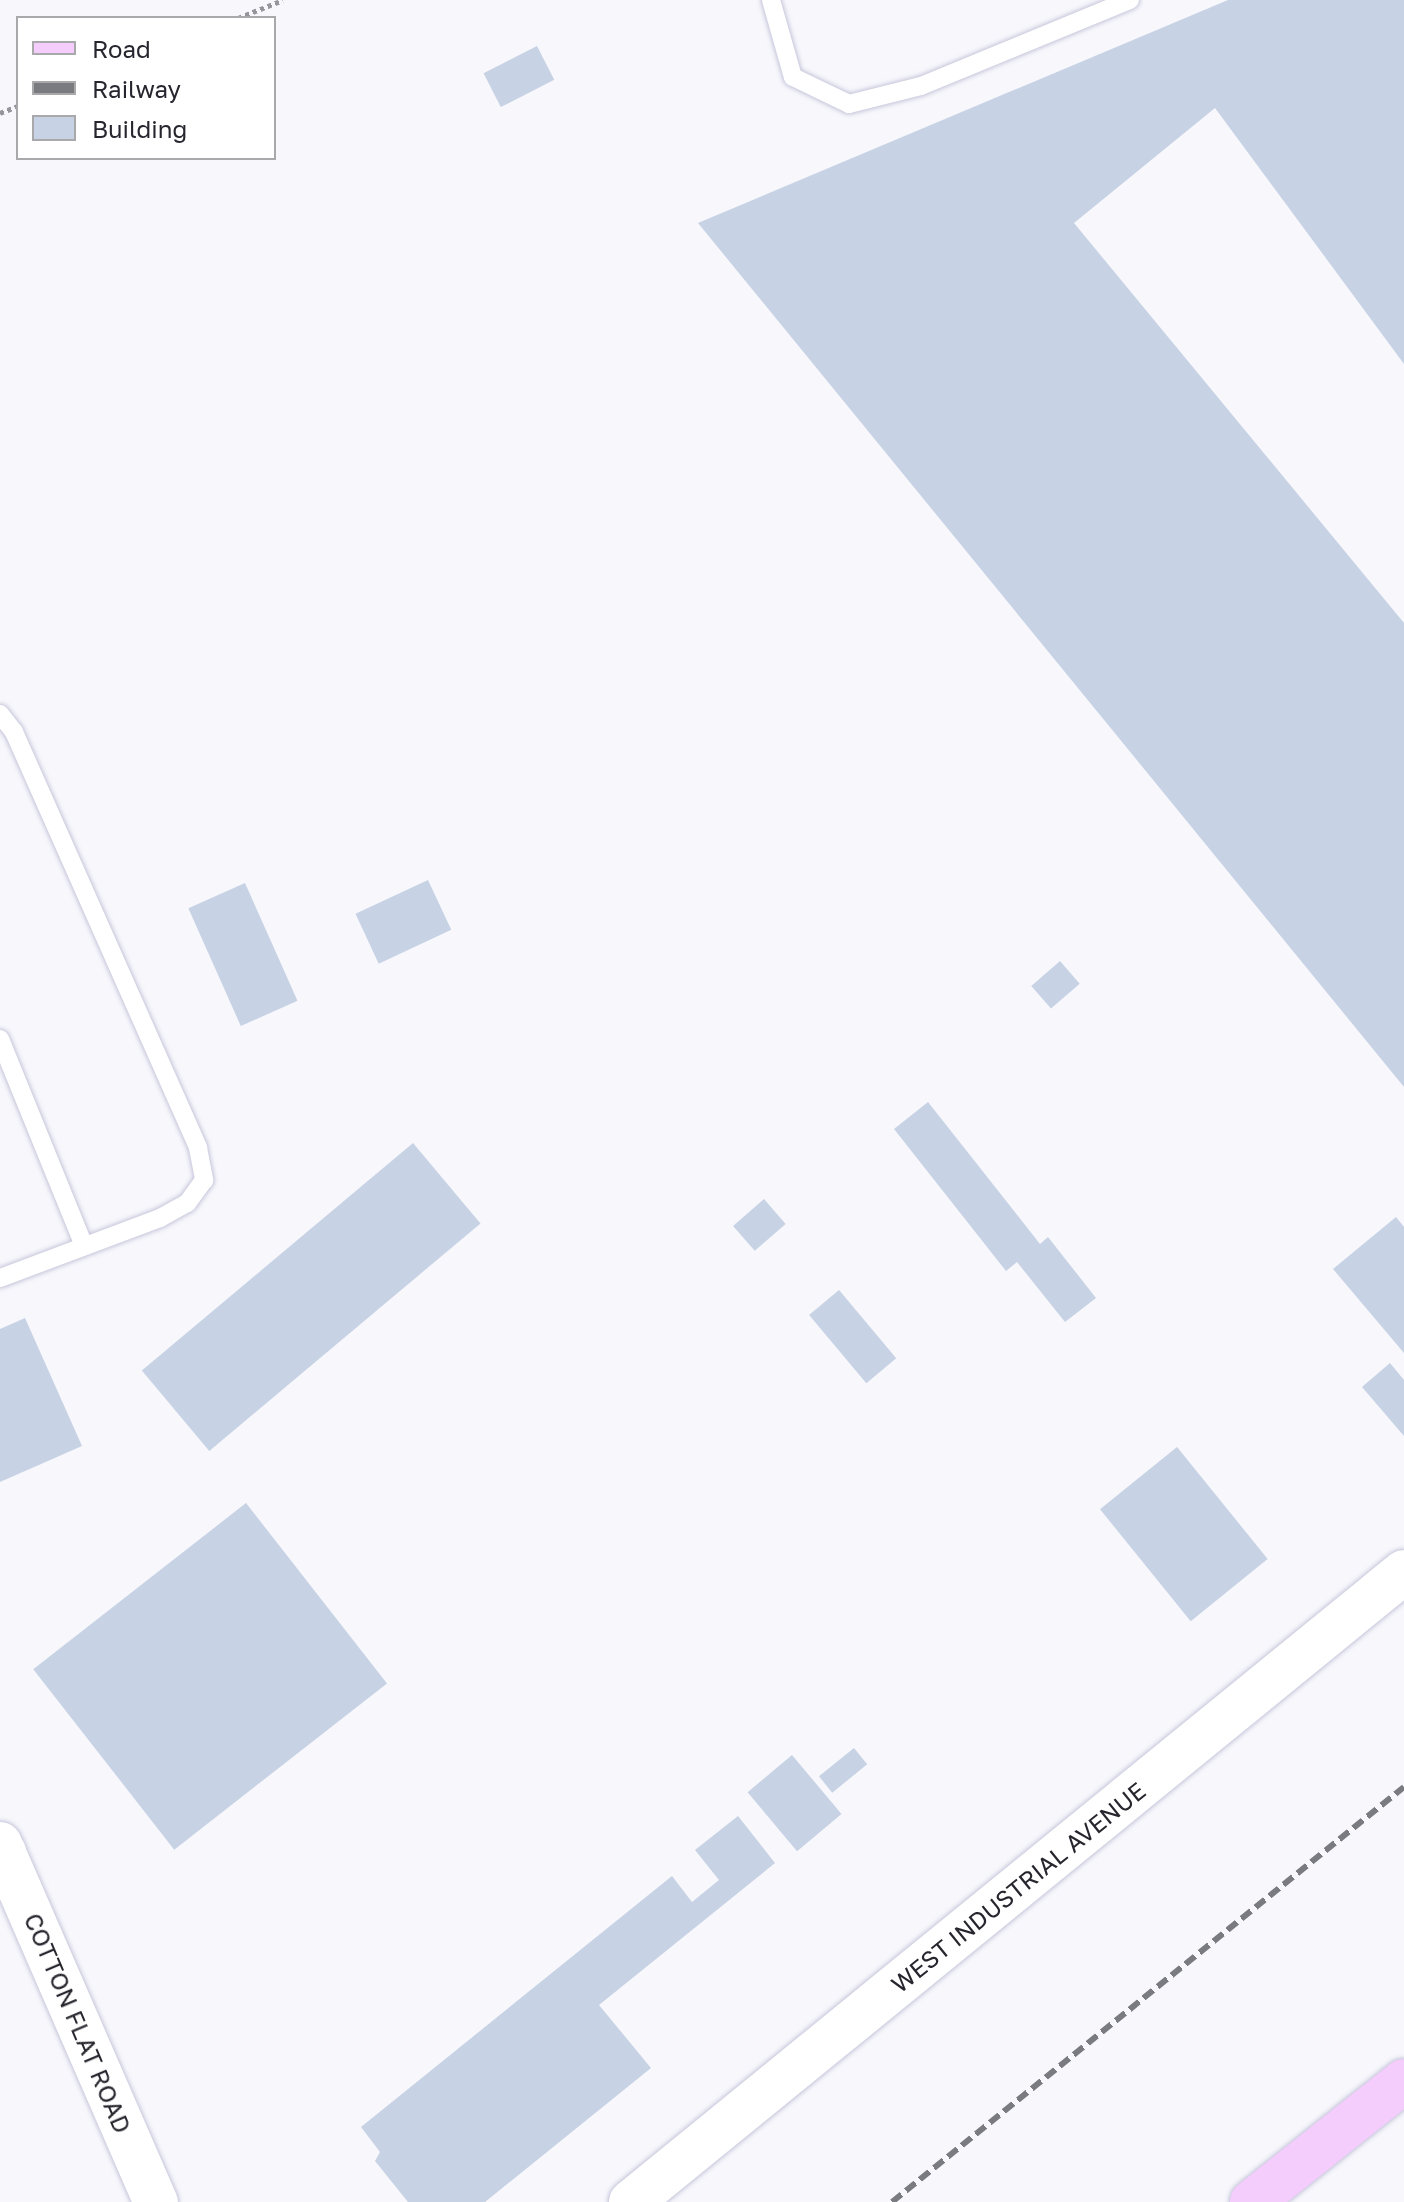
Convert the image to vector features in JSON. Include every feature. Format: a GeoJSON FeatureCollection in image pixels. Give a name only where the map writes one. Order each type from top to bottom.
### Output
{"type":"FeatureCollection","features":[{"type":"Feature","properties":{"kind":"main road"},"geometry":{"type":"LineString","coordinates":[[1252,2202],[1404,2081]]}},
{"type":"Feature","properties":{"kind":"street","name":"WEST INDUSTRIAL AVENUE"},"geometry":{"type":"LineString","coordinates":[[631,2202],[1404,1572]]}},
{"type":"Feature","properties":{"kind":"street","name":"COTTON FLAT ROAD"},"geometry":{"type":"LineString","coordinates":[[1,1851],[156,2202]]}},
{"type":"Feature","properties":{"kind":"lane"},"geometry":{"type":"LineString","coordinates":[[771,0],[793,77],[849,104],[921,86],[1130,0]]}},
{"type":"Feature","properties":{"kind":"lane"},"geometry":{"type":"LineString","coordinates":[[0,714],[14,732],[198,1148],[204,1180],[187,1203],[160,1218],[0,1278]]}},
{"type":"Feature","properties":{"kind":"lane"},"geometry":{"type":"LineString","coordinates":[[0,1039],[84,1246]]}},
{"type":"Feature","properties":{"kind":"path"},"geometry":{"type":"LineString","coordinates":[[243,16],[283,0]]}},
{"type":"Feature","properties":{"kind":"building"},"geometry":{"type":"Polygon","coordinates":[[[1228,0],[1404,0],[1404,364],[1215,108],[1074,223],[1404,623],[1404,1087],[698,223],[1228,0]]]}},
{"type":"Feature","properties":{"kind":"building"},"geometry":{"type":"Polygon","coordinates":[[[537,46],[554,80],[501,107],[484,73],[537,46]]]}},
{"type":"Feature","properties":{"kind":"building"},"geometry":{"type":"Polygon","coordinates":[[[428,880],[451,930],[379,964],[355,914],[428,880]]]}},
{"type":"Feature","properties":{"kind":"building"},"geometry":{"type":"Polygon","coordinates":[[[245,883],[297,1001],[241,1026],[188,908],[245,883]]]}},
{"type":"Feature","properties":{"kind":"building"},"geometry":{"type":"Polygon","coordinates":[[[1060,961],[1080,984],[1051,1009],[1031,986],[1060,961]]]}},
{"type":"Feature","properties":{"kind":"building"},"geometry":{"type":"Polygon","coordinates":[[[928,1102],[1040,1244],[1048,1237],[1096,1298],[1065,1322],[1017,1262],[1006,1271],[894,1129],[928,1102]]]}},
{"type":"Feature","properties":{"kind":"building"},"geometry":{"type":"Polygon","coordinates":[[[413,1143],[480,1223],[209,1451],[142,1371],[413,1143]]]}},
{"type":"Feature","properties":{"kind":"building"},"geometry":{"type":"Polygon","coordinates":[[[764,1199],[786,1224],[755,1251],[733,1226],[764,1199]]]}},
{"type":"Feature","properties":{"kind":"building"},"geometry":{"type":"Polygon","coordinates":[[[1396,1217],[1404,1227],[1404,1353],[1333,1269],[1396,1217]]]}},
{"type":"Feature","properties":{"kind":"building"},"geometry":{"type":"Polygon","coordinates":[[[839,1290],[896,1358],[866,1383],[809,1315],[839,1290]]]}},
{"type":"Feature","properties":{"kind":"building"},"geometry":{"type":"Polygon","coordinates":[[[25,1318],[82,1446],[0,1482],[0,1329],[25,1318]]]}},
{"type":"Feature","properties":{"kind":"building"},"geometry":{"type":"Polygon","coordinates":[[[1390,1363],[1404,1380],[1404,1436],[1362,1387],[1390,1363]]]}},
{"type":"Feature","properties":{"kind":"building"},"geometry":{"type":"Polygon","coordinates":[[[1177,1447],[1268,1559],[1191,1621],[1100,1509],[1177,1447]]]}},
{"type":"Feature","properties":{"kind":"building"},"geometry":{"type":"Polygon","coordinates":[[[246,1503],[387,1683],[174,1850],[33,1669],[246,1503]]]}},
{"type":"Feature","properties":{"kind":"building"},"geometry":{"type":"Polygon","coordinates":[[[854,1748],[867,1764],[832,1793],[819,1776],[854,1748]]]}},
{"type":"Feature","properties":{"kind":"building"},"geometry":{"type":"Polygon","coordinates":[[[792,1755],[841,1814],[797,1851],[748,1792],[792,1755]]]}},
{"type":"Feature","properties":{"kind":"building"},"geometry":{"type":"Polygon","coordinates":[[[738,1816],[775,1863],[599,2005],[651,2068],[485,2202],[408,2202],[375,2161],[380,2152],[361,2127],[672,1876],[692,1902],[719,1880],[695,1850],[738,1816]]]}},
{"type":"Feature","properties":{"kind":"railway"},"geometry":{"type":"LineString","coordinates":[[892,2202],[1404,1787]]}}]}
